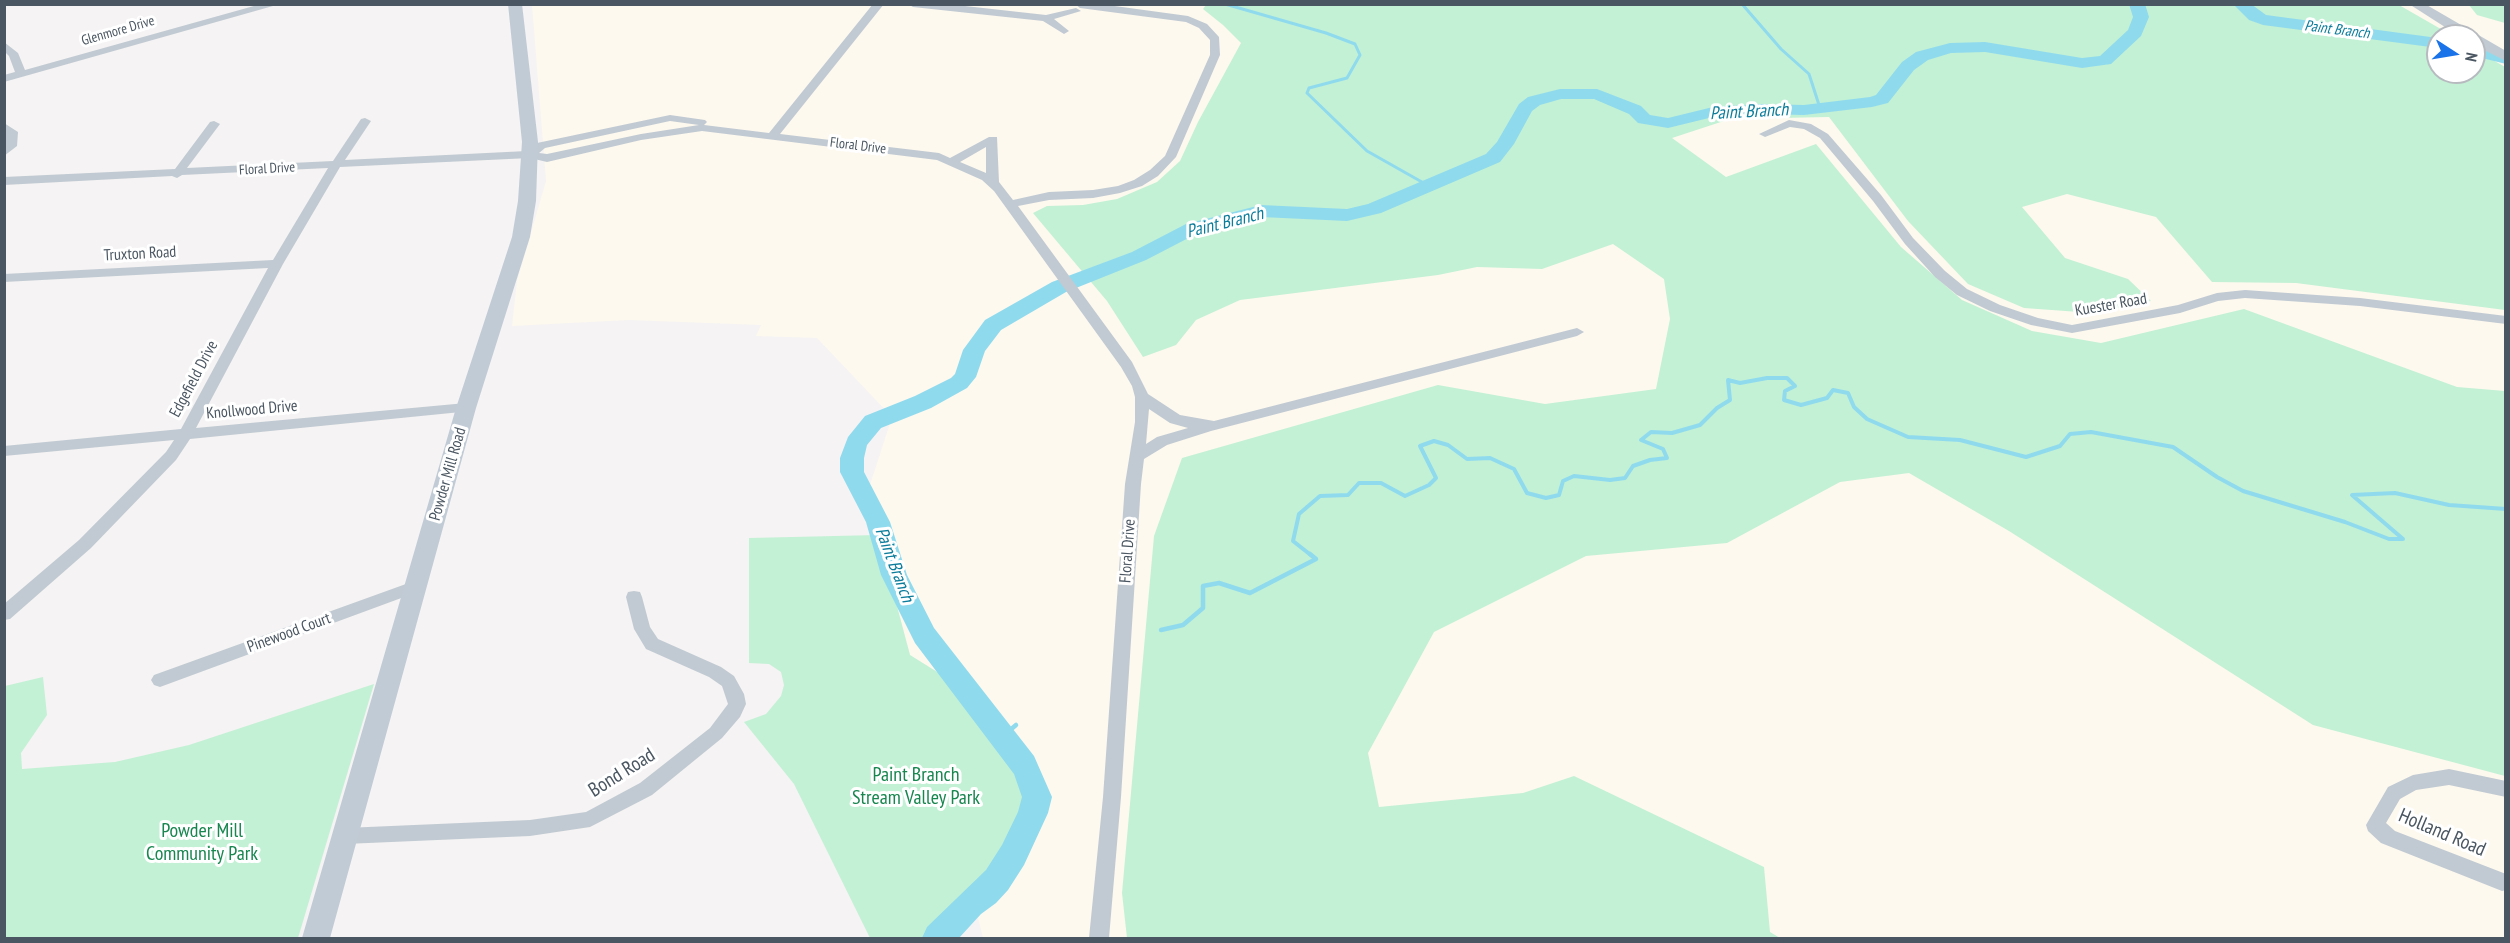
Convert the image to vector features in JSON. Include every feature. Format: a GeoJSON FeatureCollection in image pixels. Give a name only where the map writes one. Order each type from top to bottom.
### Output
{"type":"FeatureCollection","features":[{"type":"Feature","properties":{"kind":"main road","name":"Powder Mill Road"},"geometry":{"type":"LineString","coordinates":[[316,939],[466,408],[521,237],[530,154],[518,9]]}},
{"type":"Feature","properties":{"kind":"street","name":"Glenmore Drive"},"geometry":{"type":"LineString","coordinates":[[4,79],[203,22],[275,4]]}},
{"type":"Feature","properties":{"kind":"street"},"geometry":{"type":"LineString","coordinates":[[772,136],[879,4]]}},
{"type":"Feature","properties":{"kind":"street"},"geometry":{"type":"LineString","coordinates":[[913,4],[1046,18],[1078,8],[1188,19],[1203,26],[1215,39],[1215,55],[1170,157],[1154,173],[1138,183],[1120,189],[1094,194],[1049,196],[1010,204]]}},
{"type":"Feature","properties":{"kind":"street"},"geometry":{"type":"LineString","coordinates":[[2415,4],[2449,24]]}},
{"type":"Feature","properties":{"kind":"street"},"geometry":{"type":"LineString","coordinates":[[1046,18],[1064,31]]}},
{"type":"Feature","properties":{"kind":"street"},"geometry":{"type":"LineString","coordinates":[[4,45],[14,55],[21,74]]}},
{"type":"Feature","properties":{"kind":"street"},"geometry":{"type":"LineString","coordinates":[[2486,46],[2505,57]]}},
{"type":"Feature","properties":{"kind":"street","name":"Edgefield Drive"},"geometry":{"type":"LineString","coordinates":[[4,614],[45,580],[112,517],[171,456],[186,434],[277,264],[334,166],[365,121]]}},
{"type":"Feature","properties":{"kind":"street","name":"Kuester Road"},"geometry":{"type":"LineString","coordinates":[[1765,134],[1790,123],[1807,126],[1824,136],[1909,241],[1940,274],[1962,292],[1995,308],[2036,322],[2072,329],[2180,309],[2217,297],[2245,294],[2360,302],[2505,320]]}},
{"type":"Feature","properties":{"kind":"street"},"geometry":{"type":"LineString","coordinates":[[177,174],[214,124]]}},
{"type":"Feature","properties":{"kind":"street"},"geometry":{"type":"LineString","coordinates":[[4,126],[12,132],[11,146],[4,153]]}},
{"type":"Feature","properties":{"kind":"street","name":"Floral Drive"},"geometry":{"type":"LineString","coordinates":[[4,181],[334,166],[530,154],[547,158],[686,129],[772,136],[939,157],[986,177],[1010,204],[1120,356],[1132,373],[1142,397],[1142,422],[1137,456],[1099,939]]}},
{"type":"Feature","properties":{"kind":"street"},"geometry":{"type":"LineString","coordinates":[[951,162],[993,140],[991,155],[993,183]]}},
{"type":"Feature","properties":{"kind":"street","name":"Truxton Road"},"geometry":{"type":"LineString","coordinates":[[4,278],[277,264]]}},
{"type":"Feature","properties":{"kind":"street"},"geometry":{"type":"LineString","coordinates":[[1137,456],[1162,441],[1214,426],[1577,332]]}},
{"type":"Feature","properties":{"kind":"street"},"geometry":{"type":"LineString","coordinates":[[1142,397],[1175,419],[1214,426]]}},
{"type":"Feature","properties":{"kind":"street","name":"Knollwood Drive"},"geometry":{"type":"LineString","coordinates":[[4,451],[466,408]]}},
{"type":"Feature","properties":{"kind":"street","name":"Pinewood Court"},"geometry":{"type":"LineString","coordinates":[[160,680],[417,586]]}},
{"type":"Feature","properties":{"kind":"street","name":"Bond Road"},"geometry":{"type":"LineString","coordinates":[[345,836],[573,824],[590,819],[646,789],[716,733],[734,712],[737,704],[728,681],[705,666],[652,644],[642,629],[634,597]]}},
{"type":"Feature","properties":{"kind":"street","name":"Holland Road"},"geometry":{"type":"LineString","coordinates":[[2502,882],[2388,837],[2375,825],[2394,793],[2413,783],[2450,777],[2505,789]]}},
{"type":"Feature","properties":{"kind":"shaded area"},"geometry":{"type":"Polygon","coordinates":[[[532,5],[2505,5],[2505,938],[983,938],[976,910],[1003,884],[995,708],[910,655],[867,494],[892,417],[817,338],[756,336],[761,325],[629,320],[512,326],[517,281],[546,181],[532,5]]]}},
{"type":"Feature","properties":{"kind":"green space"},"geometry":{"type":"Polygon","coordinates":[[[1206,5],[2399,5],[2432,24],[2426,24],[2426,84],[2486,84],[2486,56],[2505,67],[2505,310],[2296,283],[2212,282],[2156,217],[2067,194],[2022,207],[2065,258],[2128,279],[2151,301],[2093,313],[2024,308],[1968,284],[1908,221],[1829,117],[1730,119],[1672,138],[1726,177],[1816,144],[1901,247],[1962,300],[2032,331],[2101,343],[2244,309],[2457,387],[2505,391],[2505,776],[2313,725],[2009,531],[1909,473],[1840,482],[1727,543],[1586,556],[1434,632],[1368,753],[1379,807],[1523,793],[1574,776],[1764,867],[1770,932],[1780,938],[1127,938],[1122,893],[1154,536],[1182,458],[1438,385],[1545,404],[1656,389],[1670,319],[1664,279],[1613,244],[1542,269],[1477,267],[1438,275],[1240,300],[1196,320],[1176,345],[1143,357],[1107,301],[1033,213],[1047,206],[1083,205],[1117,199],[1157,182],[1180,161],[1198,122],[1241,43],[1203,9],[1206,5]]]}},
{"type":"Feature","properties":{"kind":"green space"},"geometry":{"type":"Polygon","coordinates":[[[2469,5],[2505,5],[2505,23],[2477,15],[2469,5]]]}},
{"type":"Feature","properties":{"kind":"green space","name":"Paint Branch Stream Valley Park"},"geometry":{"type":"Polygon","coordinates":[[[878,535],[910,655],[995,708],[1032,768],[1003,884],[951,938],[870,938],[794,784],[744,722],[766,714],[781,696],[784,685],[781,672],[769,664],[749,663],[749,538],[878,535]]]}},
{"type":"Feature","properties":{"kind":"green space","name":"Powder Mill Community Park"},"geometry":{"type":"Polygon","coordinates":[[[43,677],[47,715],[21,753],[22,769],[115,762],[189,745],[374,684],[298,938],[5,938],[5,686],[43,677]]]}},
{"type":"Feature","properties":{"kind":"waterway"},"geometry":{"type":"LineString","coordinates":[[1225,4],[1326,33],[1355,44],[1360,55],[1347,78],[1309,88],[1307,93],[1367,151],[1429,186]]}},
{"type":"Feature","properties":{"kind":"waterway"},"geometry":{"type":"LineString","coordinates":[[1742,4],[1781,49],[1809,74],[1820,108]]}},
{"type":"Feature","properties":{"kind":"waterway","name":"Paint Branch"},"geometry":{"type":"LineString","coordinates":[[938,938],[970,904],[997,880],[1013,855],[1033,813],[1037,797],[1024,765],[924,635],[894,575],[878,522],[852,472],[852,458],[856,443],[873,422],[923,402],[959,383],[965,377],[974,350],[993,325],[1059,287],[1139,256],[1193,228],[1261,211],[1347,215],[1374,209],[1493,158],[1505,144],[1525,108],[1534,101],[1560,94],[1597,94],[1635,110],[1644,119],[1668,123],[1713,112],[1760,109],[1804,110],[1872,102],[1882,99],[1908,66],[1922,56],[1950,48],[1985,47],[2082,63],[2105,60],[2135,32],[2141,17],[2137,4]]}},
{"type":"Feature","properties":{"kind":"waterway","name":"Paint Branch"},"geometry":{"type":"LineString","coordinates":[[2241,4],[2255,17],[2263,20],[2426,41]]}},
{"type":"Feature","properties":{"kind":"waterway","name":"Paint Branch"},"geometry":{"type":"LineString","coordinates":[[2486,54],[2506,59]]}},
{"type":"Feature","properties":{"kind":"waterway"},"geometry":{"type":"LineString","coordinates":[[1312,556],[1293,541],[1299,514],[1320,496],[1348,495],[1359,483],[1381,483],[1405,496],[1429,485],[1436,478],[1420,446],[1434,441],[1448,445],[1467,459],[1490,458],[1514,469],[1527,493],[1546,498],[1559,495],[1563,481],[1574,476],[1610,480],[1625,478],[1633,466],[1650,460],[1667,458],[1663,449],[1641,440],[1651,432],[1672,433],[1700,425],[1717,408],[1730,400],[1728,380],[1740,383],[1767,378],[1787,378],[1795,386],[1785,391],[1784,400],[1801,405],[1827,398],[1833,390],[1848,393],[1854,407],[1867,419],[1908,437],[1960,440],[2026,457],[2060,446],[2070,434],[2091,432],[2173,447],[2217,477],[2243,491],[2345,522],[2389,539],[2403,539],[2352,495],[2395,493],[2449,505],[2506,509]]}},
{"type":"Feature","properties":{"kind":"waterway"},"geometry":{"type":"LineString","coordinates":[[1161,630],[1183,625],[1203,608],[1203,586],[1219,583],[1250,593],[1316,559],[1310,554]]}},
{"type":"Feature","properties":{"kind":"waterway"},"geometry":{"type":"LineString","coordinates":[[1002,737],[1016,725]]}}]}
